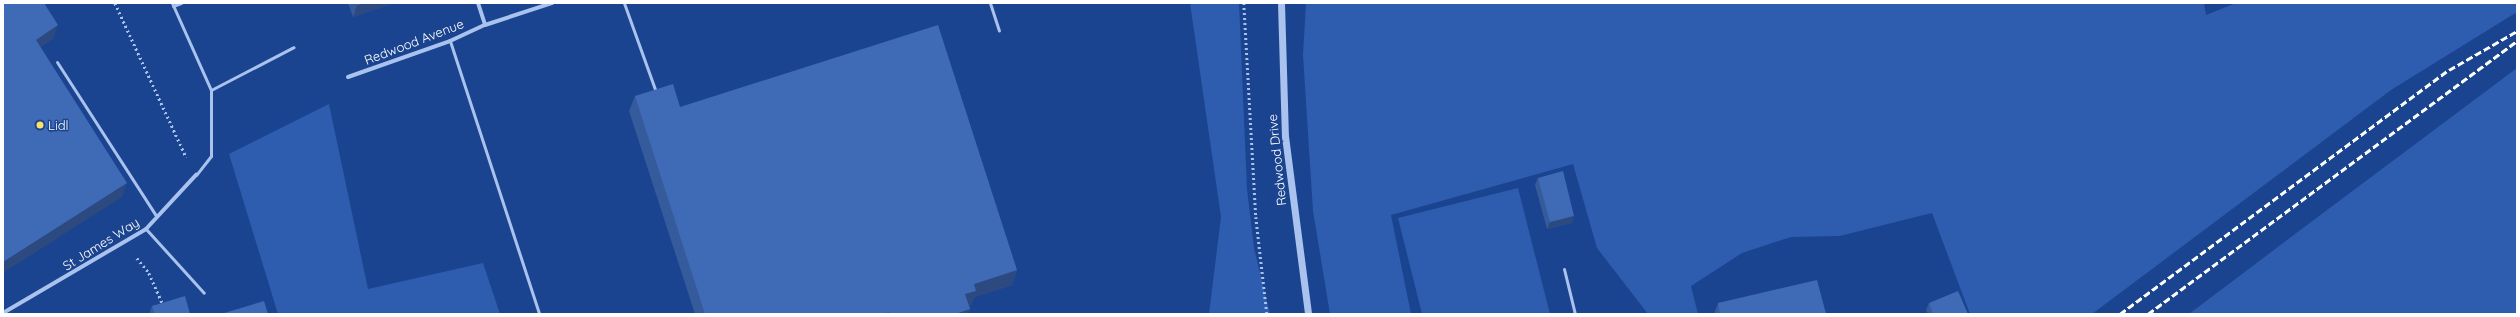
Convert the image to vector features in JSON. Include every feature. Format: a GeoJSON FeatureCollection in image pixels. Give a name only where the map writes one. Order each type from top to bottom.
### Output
{"type":"FeatureCollection","features":[{"type":"Feature","properties":{"kind":"street"},"geometry":{"type":"LineString","coordinates":[[478,3],[486,25]]}},
{"type":"Feature","properties":{"kind":"street","name":"Redwood Avenue"},"geometry":{"type":"LineString","coordinates":[[348,77],[450,41],[486,25],[552,3]]}},
{"type":"Feature","properties":{"kind":"street","name":"Redwood Drive"},"geometry":{"type":"LineString","coordinates":[[1280,3],[1285,136],[1308,314]]}},
{"type":"Feature","properties":{"kind":"street","name":"St James Way"},"geometry":{"type":"LineString","coordinates":[[3,314],[146,229],[196,176]]}},
{"type":"Feature","properties":{"kind":"lane"},"geometry":{"type":"LineString","coordinates":[[181,3],[172,5],[211,90],[211,156],[196,176]]}},
{"type":"Feature","properties":{"kind":"lane"},"geometry":{"type":"LineString","coordinates":[[624,3],[657,94]]}},
{"type":"Feature","properties":{"kind":"lane"},"geometry":{"type":"LineString","coordinates":[[990,3],[999,31]]}},
{"type":"Feature","properties":{"kind":"lane"},"geometry":{"type":"LineString","coordinates":[[450,41],[538,314]]}},
{"type":"Feature","properties":{"kind":"lane"},"geometry":{"type":"LineString","coordinates":[[211,90],[294,47]]}},
{"type":"Feature","properties":{"kind":"lane"},"geometry":{"type":"LineString","coordinates":[[57,62],[157,217]]}},
{"type":"Feature","properties":{"kind":"lane"},"geometry":{"type":"LineString","coordinates":[[146,229],[204,293]]}},
{"type":"Feature","properties":{"kind":"lane"},"geometry":{"type":"LineString","coordinates":[[1564,269],[1575,314]]}},
{"type":"Feature","properties":{"kind":"path"},"geometry":{"type":"LineString","coordinates":[[114,3],[196,176]]}},
{"type":"Feature","properties":{"kind":"path"},"geometry":{"type":"LineString","coordinates":[[1244,3],[1256,209],[1267,314]]}},
{"type":"Feature","properties":{"kind":"path"},"geometry":{"type":"LineString","coordinates":[[124,242],[149,273],[163,307]]}},
{"type":"Feature","properties":{"kind":"shaded area"},"geometry":{"type":"Polygon","coordinates":[[[1190,3],[1239,3],[1247,189],[1254,248],[1270,314],[1209,314],[1221,217],[1190,3]]]}},
{"type":"Feature","properties":{"kind":"shaded area"},"geometry":{"type":"Polygon","coordinates":[[[1306,3],[2204,3],[2206,15],[2236,3],[2517,3],[2517,12],[2391,90],[2092,314],[1970,314],[1932,213],[1840,236],[1791,237],[1742,253],[1691,286],[1698,314],[1648,314],[1597,248],[1573,164],[1391,215],[1411,314],[1330,314],[1313,211],[1303,55],[1306,3]]]}},
{"type":"Feature","properties":{"kind":"shaded area"},"geometry":{"type":"Polygon","coordinates":[[[2517,68],[2517,314],[2189,314],[2307,225],[2517,68]]]}},
{"type":"Feature","properties":{"kind":"shaded area"},"geometry":{"type":"Polygon","coordinates":[[[329,104],[368,289],[483,263],[500,314],[278,314],[229,154],[329,104]]]}},
{"type":"Feature","properties":{"kind":"shaded area"},"geometry":{"type":"Polygon","coordinates":[[[1518,188],[1550,314],[1422,314],[1398,218],[1518,188]]]}},
{"type":"Feature","properties":{"kind":"building","name":"Lidl"},"geometry":{"type":"Polygon","coordinates":[[[3,3],[44,3],[58,25],[36,40],[127,183],[3,262],[3,3]]]}},
{"type":"Feature","properties":{"kind":"building"},"geometry":{"type":"Polygon","coordinates":[[[938,25],[1017,270],[974,284],[976,291],[965,294],[970,309],[955,314],[889,314],[889,312],[882,314],[705,314],[635,96],[673,84],[680,107],[938,25]]]}},
{"type":"Feature","properties":{"kind":"building"},"geometry":{"type":"Polygon","coordinates":[[[1563,171],[1574,216],[1550,222],[1538,178],[1563,171]]]}},
{"type":"Feature","properties":{"kind":"building"},"geometry":{"type":"Polygon","coordinates":[[[1817,280],[1826,314],[1720,314],[1718,303],[1817,280]]]}},
{"type":"Feature","properties":{"kind":"building"},"geometry":{"type":"Polygon","coordinates":[[[1958,291],[1968,314],[1933,314],[1929,303],[1958,291]]]}},
{"type":"Feature","properties":{"kind":"building"},"geometry":{"type":"Polygon","coordinates":[[[185,296],[190,314],[155,314],[152,306],[185,296]]]}},
{"type":"Feature","properties":{"kind":"building"},"geometry":{"type":"Polygon","coordinates":[[[264,301],[268,314],[221,314],[264,301]]]}},
{"type":"Feature","properties":{"kind":"railway"},"geometry":{"type":"LineString","coordinates":[[2120,314],[2449,70],[2517,31]]}},
{"type":"Feature","properties":{"kind":"railway"},"geometry":{"type":"LineString","coordinates":[[2148,314],[2517,41]]}},
{"type":"Feature","properties":{"kind":"place","name":"Lidl"},"geometry":{"type":"Point","coordinates":[40,125]}}]}
